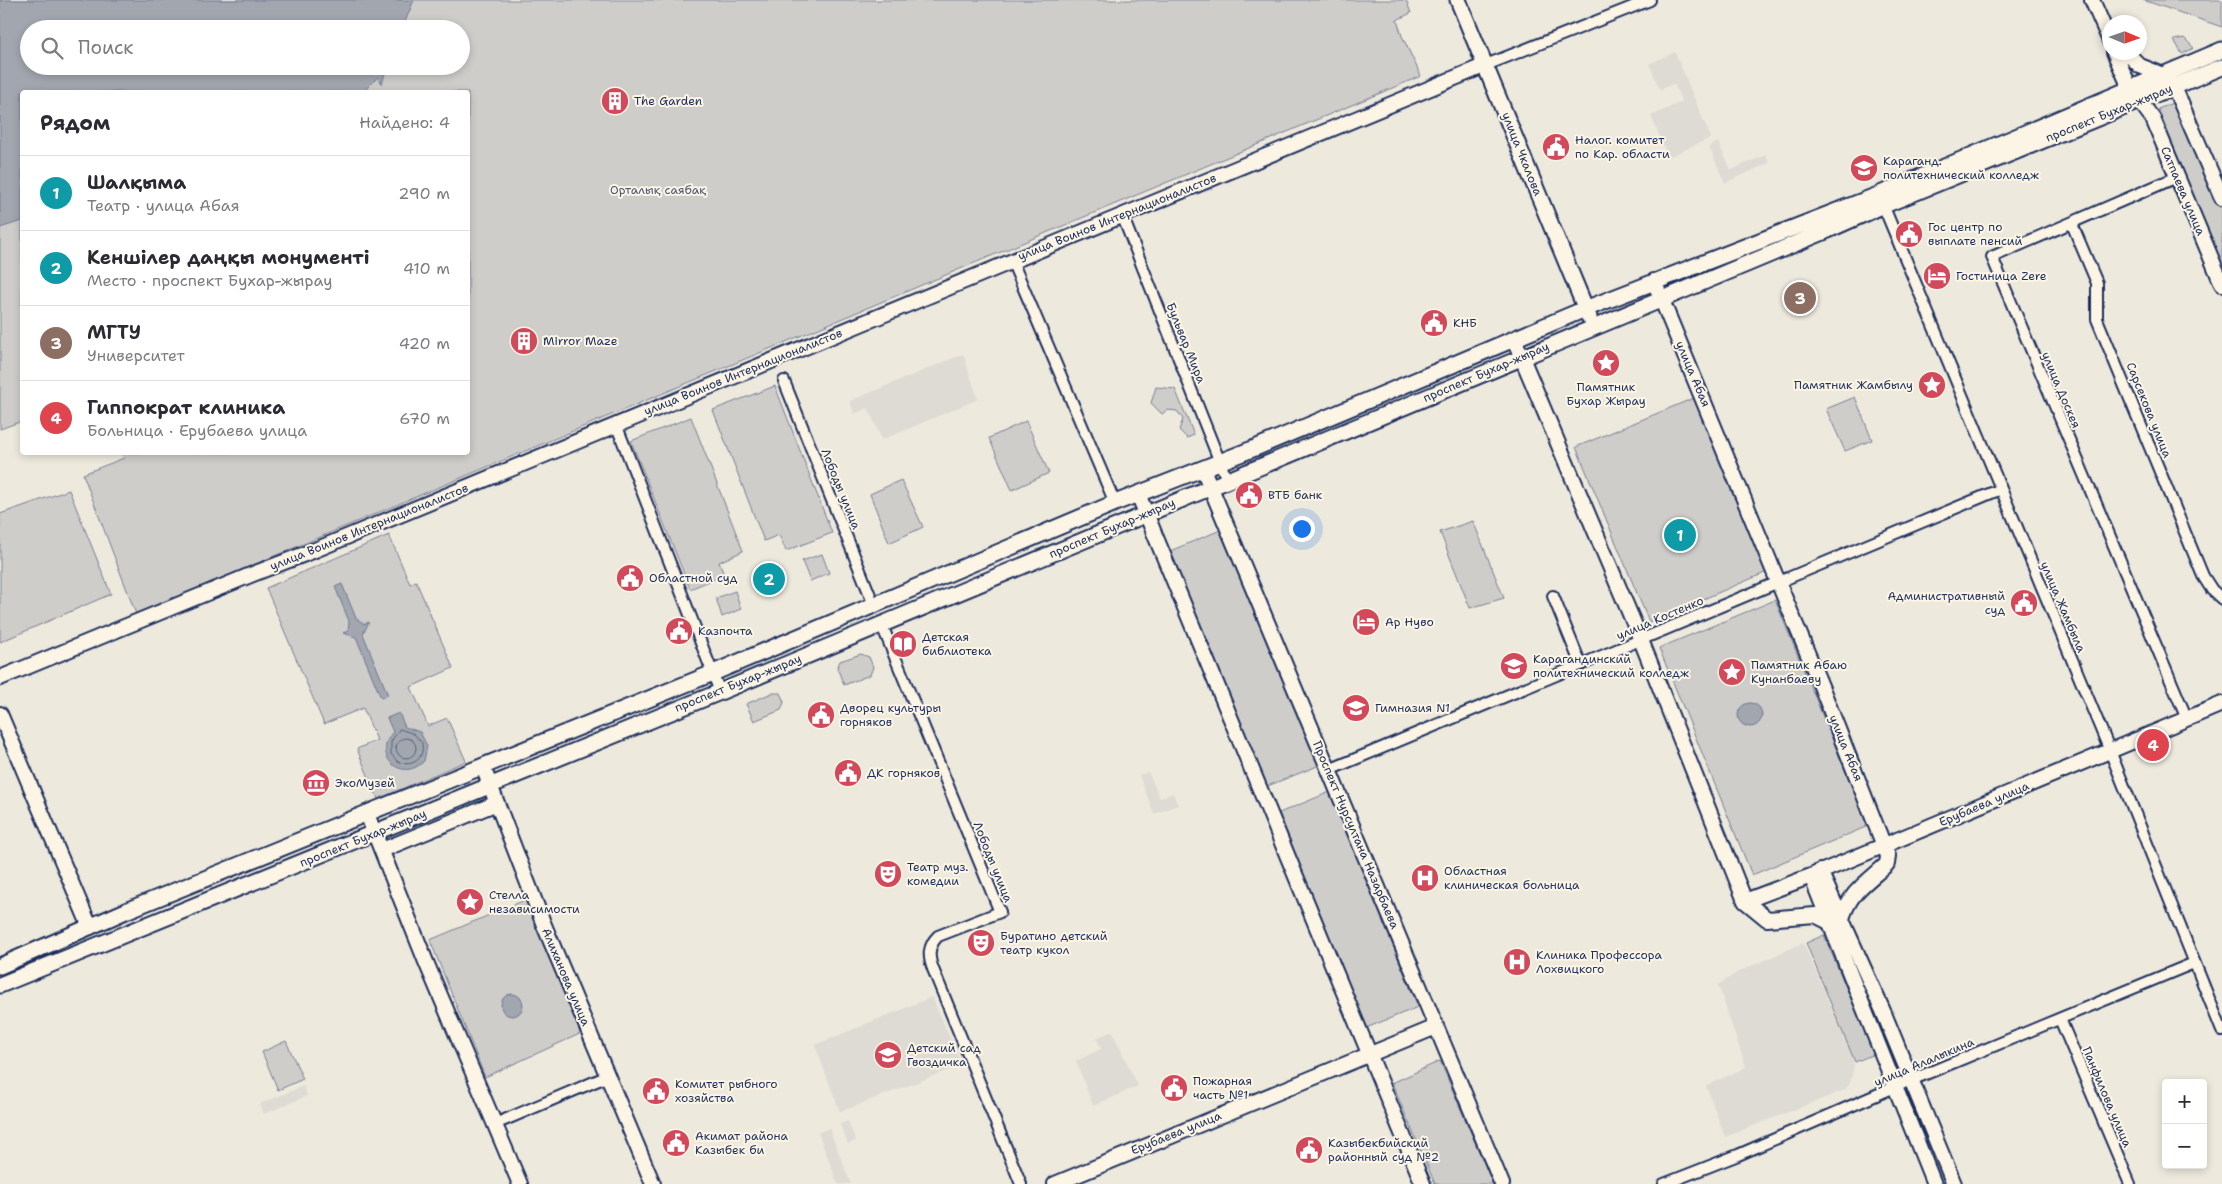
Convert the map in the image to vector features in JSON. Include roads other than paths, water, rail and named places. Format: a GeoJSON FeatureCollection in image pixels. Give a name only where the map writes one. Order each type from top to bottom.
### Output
{"type":"FeatureCollection","features":[{"type":"Feature","properties":{"kind":"main road","name":"улица Чкалова"},"geometry":{"type":"LineString","coordinates":[[1458,0],[1593,328]]}},
{"type":"Feature","properties":{"kind":"main road"},"geometry":{"type":"LineString","coordinates":[[2092,0],[2102,19]]}},
{"type":"Feature","properties":{"kind":"main road","name":"проспект Бухар-жырау"},"geometry":{"type":"LineString","coordinates":[[0,986],[720,692],[881,623],[1661,300],[2130,88],[2222,50]]}},
{"type":"Feature","properties":{"kind":"main road","name":"Сатпаева улица"},"geometry":{"type":"LineString","coordinates":[[2118,60],[2138,102],[2153,119],[2222,284]]}},
{"type":"Feature","properties":{"kind":"main road"},"geometry":{"type":"LineString","coordinates":[[2134,60],[2140,66],[2162,75],[2174,87],[2222,198]]}},
{"type":"Feature","properties":{"kind":"main road","name":"улица Воинов Интернационалистов"},"geometry":{"type":"LineString","coordinates":[[0,678],[315,550],[616,424],[774,361],[1486,65]]}},
{"type":"Feature","properties":{"kind":"main road","name":"проспект Бухар-жырау"},"geometry":{"type":"LineString","coordinates":[[0,966],[128,910],[713,673],[1115,503],[1220,462],[1654,281],[1880,200],[2138,102],[2222,67]]}},
{"type":"Feature","properties":{"kind":"main road","name":"улица Абая"},"geometry":{"type":"LineString","coordinates":[[1654,281],[1885,845],[1888,856],[1887,864],[1854,893],[1835,922]]}},
{"type":"Feature","properties":{"kind":"main road"},"geometry":{"type":"LineString","coordinates":[[1514,339],[1641,640],[1745,901],[1767,919],[1815,915],[1835,922],[1883,1011],[1954,1184]]}},
{"type":"Feature","properties":{"kind":"main road","name":"Проспект Нурсултана Назарбаева"},"geometry":{"type":"LineString","coordinates":[[1203,468],[1502,1184]]}},
{"type":"Feature","properties":{"kind":"main road"},"geometry":{"type":"LineString","coordinates":[[1138,494],[1423,1184]]}},
{"type":"Feature","properties":{"kind":"main road","name":"Ерубаева улица"},"geometry":{"type":"LineString","coordinates":[[1745,901],[1885,845],[2222,704]]}},
{"type":"Feature","properties":{"kind":"main road"},"geometry":{"type":"LineString","coordinates":[[0,714],[90,927]]}},
{"type":"Feature","properties":{"kind":"main road","name":"Алиханова улица"},"geometry":{"type":"LineString","coordinates":[[483,767],[544,924],[653,1184]]}},
{"type":"Feature","properties":{"kind":"main road"},"geometry":{"type":"LineString","coordinates":[[382,850],[497,803]]}},
{"type":"Feature","properties":{"kind":"main road"},"geometry":{"type":"LineString","coordinates":[[367,814],[426,962],[520,1184]]}},
{"type":"Feature","properties":{"kind":"main road"},"geometry":{"type":"LineString","coordinates":[[1815,873],[1835,922],[1895,1087],[1934,1184]]}},
{"type":"Feature","properties":{"kind":"main road","name":"Ерубаева улица"},"geometry":{"type":"LineString","coordinates":[[1055,1184],[1436,1027]]}},
{"type":"Feature","properties":{"kind":"street"},"geometry":{"type":"LineString","coordinates":[[1486,65],[1650,0]]}},
{"type":"Feature","properties":{"kind":"street","name":"улица Доскея"},"geometry":{"type":"LineString","coordinates":[[2177,177],[1992,257],[2187,719]]}},
{"type":"Feature","properties":{"kind":"street","name":"улица Жамбыла"},"geometry":{"type":"LineString","coordinates":[[1880,200],[2110,751],[2222,1031]]}},
{"type":"Feature","properties":{"kind":"street","name":"Бульвар Мира"},"geometry":{"type":"LineString","coordinates":[[1122,215],[1227,480]]}},
{"type":"Feature","properties":{"kind":"street","name":"Сарсекова улица"},"geometry":{"type":"LineString","coordinates":[[2072,224],[2097,283],[2097,319],[2203,576],[2212,590],[2222,600]]}},
{"type":"Feature","properties":{"kind":"street"},"geometry":{"type":"LineString","coordinates":[[1012,261],[1115,503]]}},
{"type":"Feature","properties":{"kind":"street","name":"Лободы улица"},"geometry":{"type":"LineString","coordinates":[[784,381],[874,605]]}},
{"type":"Feature","properties":{"kind":"street"},"geometry":{"type":"LineString","coordinates":[[616,424],[720,692]]}},
{"type":"Feature","properties":{"kind":"street","name":"улица Костенко"},"geometry":{"type":"LineString","coordinates":[[1329,770],[2001,490]]}},
{"type":"Feature","properties":{"kind":"street"},"geometry":{"type":"LineString","coordinates":[[1553,596],[1581,665]]}},
{"type":"Feature","properties":{"kind":"street","name":"Лободы улица"},"geometry":{"type":"LineString","coordinates":[[881,623],[1000,912],[938,936],[933,940],[929,953],[933,969],[1021,1184]]}},
{"type":"Feature","properties":{"kind":"street","name":"улица Алалыкина"},"geometry":{"type":"LineString","coordinates":[[1664,1184],[1722,1162],[1911,1080],[2194,964]]}},
{"type":"Feature","properties":{"kind":"street","name":"Панфилова улица"},"geometry":{"type":"LineString","coordinates":[[2060,1019],[2130,1184]]}},
{"type":"Feature","properties":{"kind":"street"},"geometry":{"type":"LineString","coordinates":[[495,1124],[608,1076]]}},
{"type":"Feature","properties":{"kind":"water"},"geometry":{"type":"Polygon","coordinates":[[[0,0],[414,0],[406,20],[20,20],[20,75],[384,75],[382,84],[378,77],[365,90],[20,90],[20,222],[0,228],[0,0]]]}},
{"type":"Feature","properties":{"kind":"water"},"geometry":{"type":"Polygon","coordinates":[[[342,584],[356,618],[364,624],[369,622],[363,634],[388,695],[381,698],[356,637],[343,633],[348,631],[349,621],[335,587],[342,584]]]}},
{"type":"Feature","properties":{"kind":"water"},"geometry":{"type":"Polygon","coordinates":[[[1750,703],[1755,704],[1761,710],[1761,720],[1755,726],[1750,727],[1745,726],[1739,720],[1738,715],[1739,710],[1745,704],[1750,703]]]}},
{"type":"Feature","properties":{"kind":"water"},"geometry":{"type":"Polygon","coordinates":[[[399,713],[405,727],[420,732],[427,746],[424,761],[415,767],[407,769],[399,768],[392,764],[387,757],[385,749],[387,741],[393,732],[387,718],[399,713]]]}},
{"type":"Feature","properties":{"kind":"water"},"geometry":{"type":"Polygon","coordinates":[[[512,994],[520,997],[523,1005],[520,1013],[512,1016],[504,1013],[501,1005],[504,997],[512,994]]]}},
{"type":"Feature","properties":{"kind":"place","name":"The Garden"},"geometry":{"type":"Point","coordinates":[615,101]}},
{"type":"Feature","properties":{"kind":"place","name":"Налог. комитет по Кар. области"},"geometry":{"type":"Point","coordinates":[1556,147]}},
{"type":"Feature","properties":{"kind":"place","name":"Караганд. политехнический колледж"},"geometry":{"type":"Point","coordinates":[1864,168]}},
{"type":"Feature","properties":{"kind":"place","name":"Гос центр по выплате пенсий"},"geometry":{"type":"Point","coordinates":[1909,234]}},
{"type":"Feature","properties":{"kind":"place","name":"Гостиница Zere"},"geometry":{"type":"Point","coordinates":[1937,276]}},
{"type":"Feature","properties":{"kind":"place","name":"МГТУ"},"geometry":{"type":"Point","coordinates":[1800,298]}},
{"type":"Feature","properties":{"kind":"place","name":"КНБ"},"geometry":{"type":"Point","coordinates":[1434,323]}},
{"type":"Feature","properties":{"kind":"place","name":"Mirror Maze"},"geometry":{"type":"Point","coordinates":[524,341]}},
{"type":"Feature","properties":{"kind":"place","name":"Памятник Бухар Жырау"},"geometry":{"type":"Point","coordinates":[1606,363]}},
{"type":"Feature","properties":{"kind":"place","name":"Памятник Жамбылу"},"geometry":{"type":"Point","coordinates":[1932,385]}},
{"type":"Feature","properties":{"kind":"place","name":"ВТБ банк"},"geometry":{"type":"Point","coordinates":[1249,495]}},
{"type":"Feature","properties":{"kind":"place","name":"Шалқыма"},"geometry":{"type":"Point","coordinates":[1680,535]}},
{"type":"Feature","properties":{"kind":"place","name":"Областной суд"},"geometry":{"type":"Point","coordinates":[630,578]}},
{"type":"Feature","properties":{"kind":"place","name":"Кеншілер даңқы монументі"},"geometry":{"type":"Point","coordinates":[769,579]}},
{"type":"Feature","properties":{"kind":"place","name":"Административный суд"},"geometry":{"type":"Point","coordinates":[2024,603]}},
{"type":"Feature","properties":{"kind":"place","name":"Ар Нуво"},"geometry":{"type":"Point","coordinates":[1366,622]}},
{"type":"Feature","properties":{"kind":"place","name":"Казпочта"},"geometry":{"type":"Point","coordinates":[679,631]}},
{"type":"Feature","properties":{"kind":"place","name":"Детская библиотека"},"geometry":{"type":"Point","coordinates":[903,644]}},
{"type":"Feature","properties":{"kind":"place","name":"Карагандинский политехнический колледж"},"geometry":{"type":"Point","coordinates":[1514,666]}},
{"type":"Feature","properties":{"kind":"place","name":"Памятник Абаю Кунанбаеву"},"geometry":{"type":"Point","coordinates":[1732,672]}},
{"type":"Feature","properties":{"kind":"place","name":"Гимназия N1"},"geometry":{"type":"Point","coordinates":[1356,708]}},
{"type":"Feature","properties":{"kind":"place","name":"Дворец культуры горняков"},"geometry":{"type":"Point","coordinates":[821,715]}},
{"type":"Feature","properties":{"kind":"place","name":"Гиппократ клиника"},"geometry":{"type":"Point","coordinates":[2153,745]}},
{"type":"Feature","properties":{"kind":"place","name":"ДК горняков"},"geometry":{"type":"Point","coordinates":[848,773]}},
{"type":"Feature","properties":{"kind":"place","name":"ЭкоМузей"},"geometry":{"type":"Point","coordinates":[316,783]}},
{"type":"Feature","properties":{"kind":"place","name":"Театр муз. комедии"},"geometry":{"type":"Point","coordinates":[888,874]}},
{"type":"Feature","properties":{"kind":"place","name":"Областная клиническая больница"},"geometry":{"type":"Point","coordinates":[1425,878]}},
{"type":"Feature","properties":{"kind":"place","name":"Стелла независимости"},"geometry":{"type":"Point","coordinates":[470,902]}},
{"type":"Feature","properties":{"kind":"place","name":"Буратино детский театр кукол"},"geometry":{"type":"Point","coordinates":[981,943]}},
{"type":"Feature","properties":{"kind":"place","name":"Клиника Профессора Лохвицкого"},"geometry":{"type":"Point","coordinates":[1517,962]}},
{"type":"Feature","properties":{"kind":"place","name":"Детский сад Гвоздичка"},"geometry":{"type":"Point","coordinates":[888,1055]}},
{"type":"Feature","properties":{"kind":"place","name":"Пожарная часть №1"},"geometry":{"type":"Point","coordinates":[1174,1088]}},
{"type":"Feature","properties":{"kind":"place","name":"Комитет рыбного хозяйства"},"geometry":{"type":"Point","coordinates":[656,1091]}},
{"type":"Feature","properties":{"kind":"place","name":"Акимат района Казыбек би"},"geometry":{"type":"Point","coordinates":[676,1143]}},
{"type":"Feature","properties":{"kind":"place","name":"Казыбекбийский районный суд №2"},"geometry":{"type":"Point","coordinates":[1309,1150]}},
{"type":"Feature","properties":{"kind":"park label","name":"Орталық саябақ"},"geometry":{"type":"Point","coordinates":[658,190]}}]}
